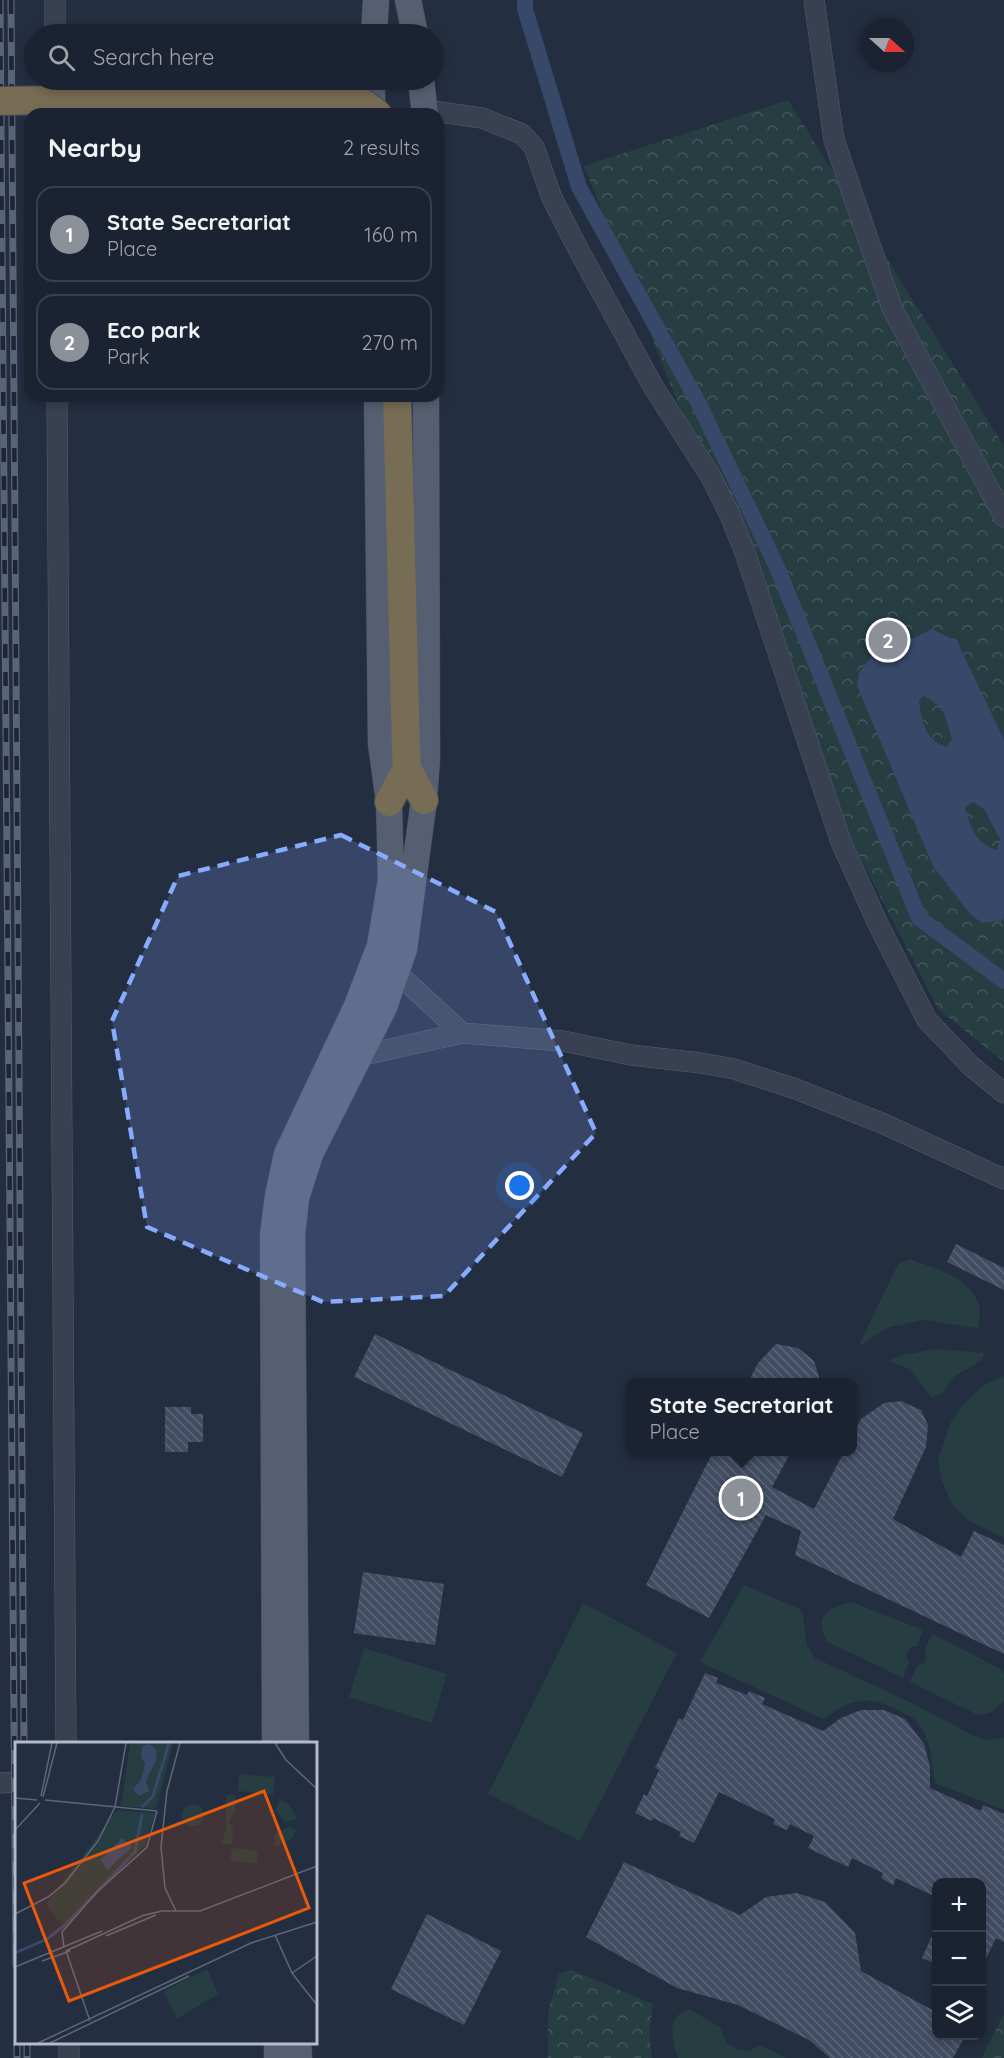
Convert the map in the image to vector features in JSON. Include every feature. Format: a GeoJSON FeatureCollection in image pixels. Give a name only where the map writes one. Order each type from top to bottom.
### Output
{"type":"FeatureCollection","features":[{"type":"Feature","properties":{"kind":"highway"},"geometry":{"type":"LineString","coordinates":[[0,101],[225,97],[344,99],[363,103],[370,108]]}},
{"type":"Feature","properties":{"kind":"highway"},"geometry":{"type":"LineString","coordinates":[[397,402],[406,760],[424,800]]}},
{"type":"Feature","properties":{"kind":"highway"},"geometry":{"type":"LineString","coordinates":[[389,802],[406,760]]}},
{"type":"Feature","properties":{"kind":"main road"},"geometry":{"type":"LineString","coordinates":[[375,24],[376,0]]}},
{"type":"Feature","properties":{"kind":"main road"},"geometry":{"type":"LineString","coordinates":[[408,0],[413,24]]}},
{"type":"Feature","properties":{"kind":"main road"},"geometry":{"type":"LineString","coordinates":[[372,90],[372,108]]}},
{"type":"Feature","properties":{"kind":"main road"},"geometry":{"type":"LineString","coordinates":[[422,90],[423,108]]}},
{"type":"Feature","properties":{"kind":"main road"},"geometry":{"type":"LineString","coordinates":[[275,1742],[273,1236],[278,1196],[287,1154],[357,1006],[380,946],[391,880],[389,802],[381,744],[377,402]]}},
{"type":"Feature","properties":{"kind":"main road"},"geometry":{"type":"LineString","coordinates":[[296,1742],[292,1235],[297,1198],[310,1154],[384,1007],[404,949],[424,800],[427,759],[426,402]]}},
{"type":"Feature","properties":{"kind":"main road"},"geometry":{"type":"LineString","coordinates":[[298,2043],[299,2058]]}},
{"type":"Feature","properties":{"kind":"street"},"geometry":{"type":"LineString","coordinates":[[55,0],[56,24]]}},
{"type":"Feature","properties":{"kind":"street"},"geometry":{"type":"LineString","coordinates":[[814,0],[834,140],[892,308],[1004,517]]}},
{"type":"Feature","properties":{"kind":"street"},"geometry":{"type":"LineString","coordinates":[[56,90],[57,108]]}},
{"type":"Feature","properties":{"kind":"street"},"geometry":{"type":"LineString","coordinates":[[272,90],[320,108]]}},
{"type":"Feature","properties":{"kind":"street"},"geometry":{"type":"LineString","coordinates":[[444,115],[482,118],[522,134],[534,147],[552,198],[576,245],[654,388],[711,477],[730,515],[748,561],[842,842],[878,924],[927,1020],[971,1066],[1004,1093]]}},
{"type":"Feature","properties":{"kind":"street"},"geometry":{"type":"LineString","coordinates":[[57,402],[66,1742]]}},
{"type":"Feature","properties":{"kind":"street"},"geometry":{"type":"LineString","coordinates":[[396,972],[462,1033]]}},
{"type":"Feature","properties":{"kind":"street"},"geometry":{"type":"LineString","coordinates":[[359,1056],[462,1033],[563,1041],[631,1055],[734,1069],[796,1089],[884,1125],[1004,1179]]}},
{"type":"Feature","properties":{"kind":"street"},"geometry":{"type":"LineString","coordinates":[[0,1783],[15,1782]]}},
{"type":"Feature","properties":{"kind":"highlighted area"},"geometry":{"type":"Polygon","coordinates":[[[341,835],[496,912],[596,1133],[444,1296],[323,1302],[147,1227],[112,1021],[178,876],[341,835]]]}},
{"type":"Feature","properties":{"kind":"green space"},"geometry":{"type":"Polygon","coordinates":[[[788,100],[1004,446],[1004,1062],[938,1009],[848,834],[584,166],[788,100]]]}},
{"type":"Feature","properties":{"kind":"green space"},"geometry":{"type":"Polygon","coordinates":[[[910,1259],[948,1274],[972,1292],[979,1303],[978,1328],[923,1320],[886,1328],[862,1345],[860,1343],[898,1264],[910,1259]]]}},
{"type":"Feature","properties":{"kind":"green space"},"geometry":{"type":"Polygon","coordinates":[[[936,1349],[984,1353],[982,1360],[954,1377],[940,1395],[931,1397],[910,1369],[888,1361],[902,1355],[936,1349]]]}},
{"type":"Feature","properties":{"kind":"green space"},"geometry":{"type":"Polygon","coordinates":[[[1004,1376],[1004,1538],[969,1521],[953,1506],[942,1482],[938,1460],[951,1422],[964,1404],[985,1384],[1004,1376]]]}},
{"type":"Feature","properties":{"kind":"green space"},"geometry":{"type":"Polygon","coordinates":[[[744,1585],[800,1609],[807,1646],[815,1658],[912,1703],[976,1737],[986,1740],[1004,1737],[1004,1810],[935,1783],[925,1734],[916,1721],[900,1711],[879,1702],[860,1701],[843,1706],[823,1719],[700,1662],[744,1585]]]}},
{"type":"Feature","properties":{"kind":"green space"},"geometry":{"type":"Polygon","coordinates":[[[852,1602],[923,1630],[917,1646],[912,1647],[906,1655],[909,1661],[903,1678],[828,1642],[822,1626],[825,1615],[836,1607],[852,1602]]]}},
{"type":"Feature","properties":{"kind":"green space"},"geometry":{"type":"Polygon","coordinates":[[[583,1603],[677,1653],[580,1841],[488,1794],[583,1603]]]}},
{"type":"Feature","properties":{"kind":"green space"},"geometry":{"type":"Polygon","coordinates":[[[933,1634],[1002,1670],[1004,1701],[992,1712],[978,1715],[910,1682],[917,1666],[926,1662],[925,1648],[933,1634]]]}},
{"type":"Feature","properties":{"kind":"green space"},"geometry":{"type":"Polygon","coordinates":[[[364,1648],[447,1674],[432,1723],[349,1697],[364,1648]]]}},
{"type":"Feature","properties":{"kind":"green space"},"geometry":{"type":"Polygon","coordinates":[[[572,1970],[653,2004],[649,2031],[652,2058],[548,2058],[548,2013],[559,1973],[572,1970]]]}},
{"type":"Feature","properties":{"kind":"green space"},"geometry":{"type":"Polygon","coordinates":[[[689,2009],[720,2027],[726,2043],[736,2049],[748,2051],[761,2045],[786,2058],[678,2058],[672,2029],[673,2023],[676,2017],[689,2009]]]}},
{"type":"Feature","properties":{"kind":"green space"},"geometry":{"type":"Polygon","coordinates":[[[1004,2013],[1004,2058],[982,2058],[1004,2013]]]}},
{"type":"Feature","properties":{"kind":"water"},"geometry":{"type":"Polygon","coordinates":[[[932,629],[957,641],[1004,740],[1004,918],[1001,921],[982,923],[970,914],[933,866],[857,686],[859,673],[870,658],[932,629]],[[925,695],[919,700],[925,728],[933,739],[946,747],[952,739],[943,710],[925,695]],[[973,802],[965,808],[975,834],[984,844],[997,850],[1000,839],[984,809],[973,802]]]}},
{"type":"Feature","properties":{"kind":"building"},"geometry":{"type":"Polygon","coordinates":[[[956,1244],[1004,1268],[1004,1290],[947,1262],[956,1244]]]}},
{"type":"Feature","properties":{"kind":"building"},"geometry":{"type":"Polygon","coordinates":[[[375,1334],[583,1433],[562,1477],[354,1377],[375,1334]]]}},
{"type":"Feature","properties":{"kind":"building"},"geometry":{"type":"Polygon","coordinates":[[[776,1344],[798,1348],[814,1361],[819,1378],[750,1378],[758,1363],[776,1344]]]}},
{"type":"Feature","properties":{"kind":"building"},"geometry":{"type":"Polygon","coordinates":[[[901,1401],[921,1410],[928,1425],[926,1447],[893,1519],[961,1557],[974,1531],[1004,1545],[1004,1654],[795,1555],[801,1531],[766,1515],[709,1618],[646,1585],[711,1456],[789,1456],[772,1487],[814,1509],[842,1456],[857,1456],[857,1427],[861,1419],[884,1403],[901,1401]]]}},
{"type":"Feature","properties":{"kind":"building"},"geometry":{"type":"Polygon","coordinates":[[[165,1407],[191,1407],[191,1414],[203,1414],[203,1442],[188,1442],[188,1452],[165,1452],[165,1407]]]}},
{"type":"Feature","properties":{"kind":"building"},"geometry":{"type":"Polygon","coordinates":[[[363,1572],[444,1584],[435,1645],[354,1633],[363,1572]]]}},
{"type":"Feature","properties":{"kind":"building"},"geometry":{"type":"Polygon","coordinates":[[[705,1673],[718,1678],[716,1683],[747,1695],[749,1691],[765,1698],[762,1704],[823,1731],[841,1718],[861,1710],[884,1710],[905,1719],[924,1744],[930,1767],[930,1788],[981,1811],[983,1805],[1004,1814],[1004,1942],[996,1938],[986,1959],[986,1878],[932,1878],[932,1895],[896,1878],[893,1885],[881,1878],[883,1873],[852,1858],[848,1867],[808,1848],[814,1836],[790,1824],[787,1830],[773,1824],[775,1819],[719,1792],[694,1843],[679,1836],[681,1832],[653,1818],[652,1821],[635,1813],[644,1794],[647,1796],[659,1770],[655,1768],[679,1718],[683,1720],[705,1673]]]}},
{"type":"Feature","properties":{"kind":"building"},"geometry":{"type":"Polygon","coordinates":[[[624,1862],[740,1915],[766,1897],[797,1893],[825,1902],[855,1933],[861,1971],[932,2010],[932,2040],[963,2040],[953,2058],[830,2058],[809,2040],[738,2005],[677,1988],[586,1937],[624,1862]]]}},
{"type":"Feature","properties":{"kind":"building"},"geometry":{"type":"Polygon","coordinates":[[[427,1914],[501,1951],[464,2025],[391,1989],[427,1914]]]}},
{"type":"Feature","properties":{"kind":"building"},"geometry":{"type":"Polygon","coordinates":[[[932,1936],[932,1962],[922,1958],[932,1936]]]}},
{"type":"Feature","properties":{"kind":"waterway"},"geometry":{"type":"LineString","coordinates":[[525,0],[525,9],[579,187],[698,402],[777,567],[919,918],[1004,981]]}},
{"type":"Feature","properties":{"kind":"railway"},"geometry":{"type":"LineString","coordinates":[[0,0],[15,1842]]}},
{"type":"Feature","properties":{"kind":"railway"},"geometry":{"type":"LineString","coordinates":[[11,0],[24,1742]]}},
{"type":"Feature","properties":{"kind":"railway"},"geometry":{"type":"LineString","coordinates":[[17,2043],[17,2058]]}},
{"type":"Feature","properties":{"kind":"railway"},"geometry":{"type":"LineString","coordinates":[[27,2043],[27,2058]]}},
{"type":"Feature","properties":{"kind":"place","name":"Eco park"},"geometry":{"type":"Point","coordinates":[888,640]}},
{"type":"Feature","properties":{"kind":"place","name":"State Secretariat"},"geometry":{"type":"Point","coordinates":[741,1498]}}]}
